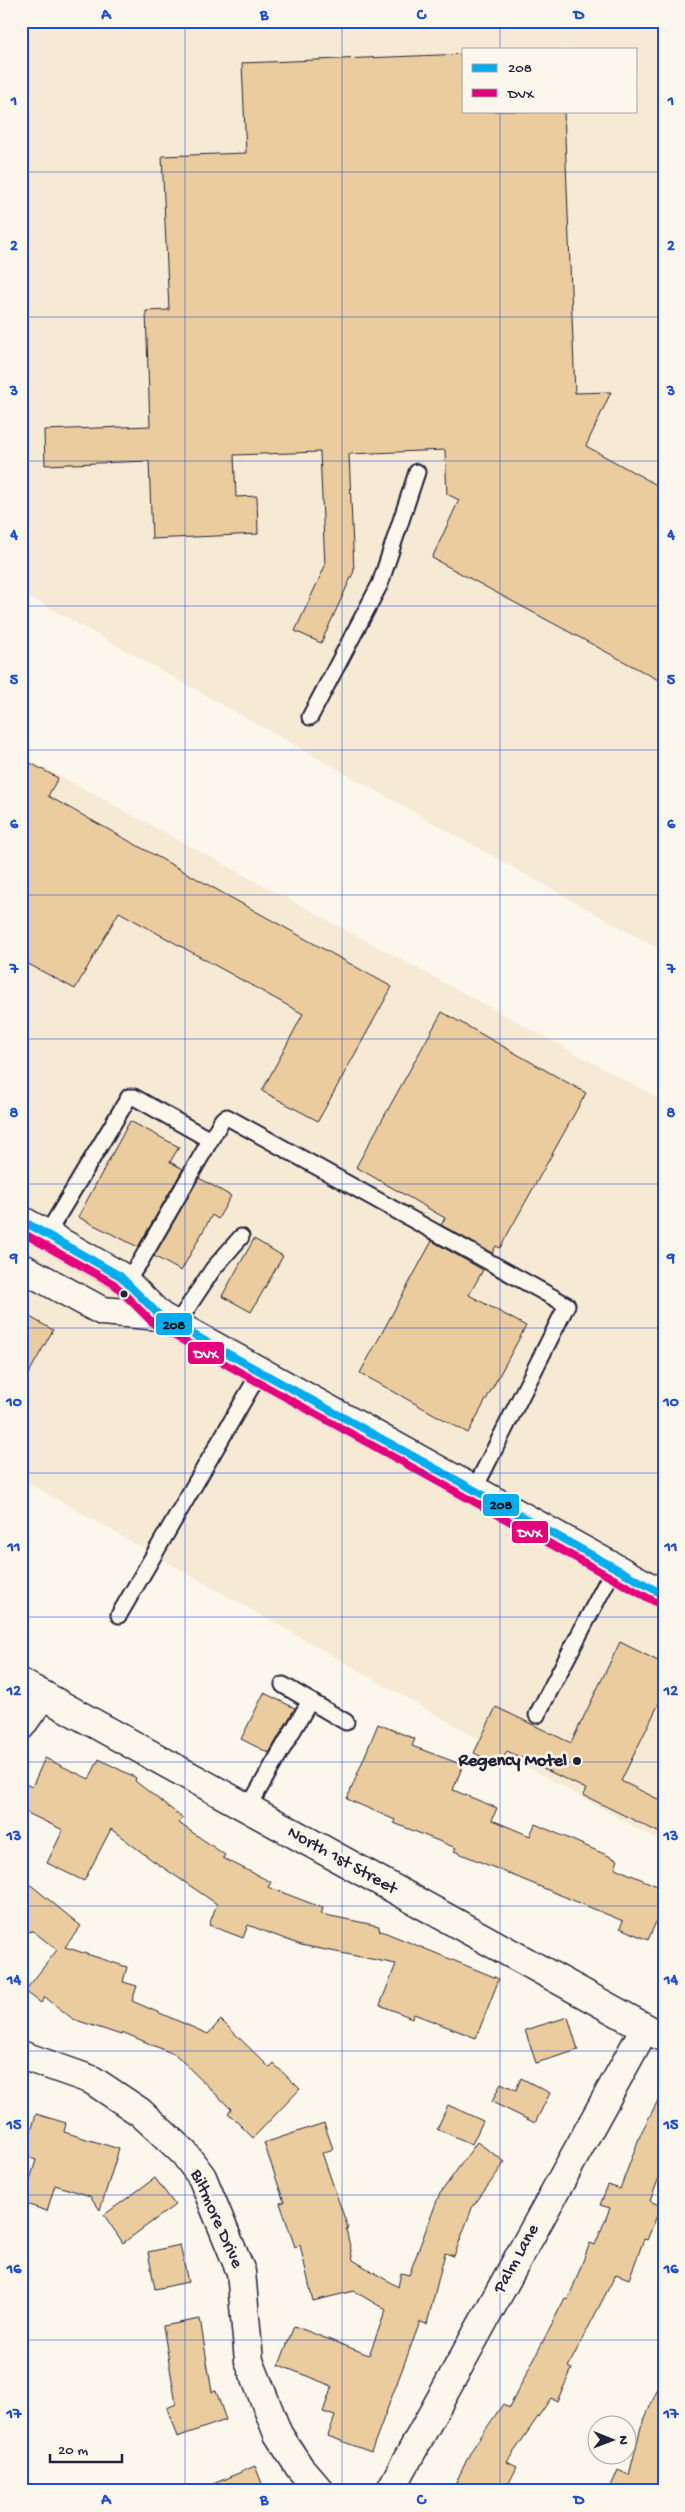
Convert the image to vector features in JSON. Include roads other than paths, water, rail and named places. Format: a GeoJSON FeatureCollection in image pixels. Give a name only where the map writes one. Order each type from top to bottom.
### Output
{"type":"FeatureCollection","features":[{"type":"Feature","properties":{"kind":"street"},"geometry":{"type":"LineString","coordinates":[[21,1220],[120,1276],[168,1321],[614,1568],[661,1587]]}},
{"type":"Feature","properties":{"kind":"street"},"geometry":{"type":"LineString","coordinates":[[21,1267],[102,1311],[168,1321]]}},
{"type":"Feature","properties":{"kind":"street"},"geometry":{"type":"LineString","coordinates":[[21,1726],[32,1689]]}},
{"type":"Feature","properties":{"kind":"street","name":"North 1st Street"},"geometry":{"type":"LineString","coordinates":[[32,1689],[654,2033]]}},
{"type":"Feature","properties":{"kind":"street","name":"Palm Lane"},"geometry":{"type":"LineString","coordinates":[[390,2491],[654,2033]]}},
{"type":"Feature","properties":{"kind":"street","name":"Biltmore Drive"},"geometry":{"type":"LineString","coordinates":[[21,2055],[92,2080],[132,2106],[184,2153],[202,2177],[241,2272],[249,2361],[278,2434],[300,2468],[320,2491]]}},
{"type":"Feature","properties":{"kind":"lane"},"geometry":{"type":"LineString","coordinates":[[310,717],[380,584],[417,472]]}},
{"type":"Feature","properties":{"kind":"lane"},"geometry":{"type":"LineString","coordinates":[[47,1234],[129,1096],[210,1140]]}},
{"type":"Feature","properties":{"kind":"lane"},"geometry":{"type":"LineString","coordinates":[[126,1281],[140,1262],[222,1120],[228,1118],[567,1304],[474,1490]]}},
{"type":"Feature","properties":{"kind":"lane"},"geometry":{"type":"LineString","coordinates":[[168,1321],[241,1237]]}},
{"type":"Feature","properties":{"kind":"lane"},"geometry":{"type":"LineString","coordinates":[[119,1615],[260,1372]]}},
{"type":"Feature","properties":{"kind":"lane"},"geometry":{"type":"LineString","coordinates":[[537,1715],[614,1568]]}},
{"type":"Feature","properties":{"kind":"lane"},"geometry":{"type":"LineString","coordinates":[[283,1685],[346,1722]]}},
{"type":"Feature","properties":{"kind":"lane"},"geometry":{"type":"LineString","coordinates":[[248,1808],[310,1701]]}},
{"type":"Feature","properties":{"kind":"place","name":"Regency Motel"},"geometry":{"type":"Point","coordinates":[577,1761]}}]}
